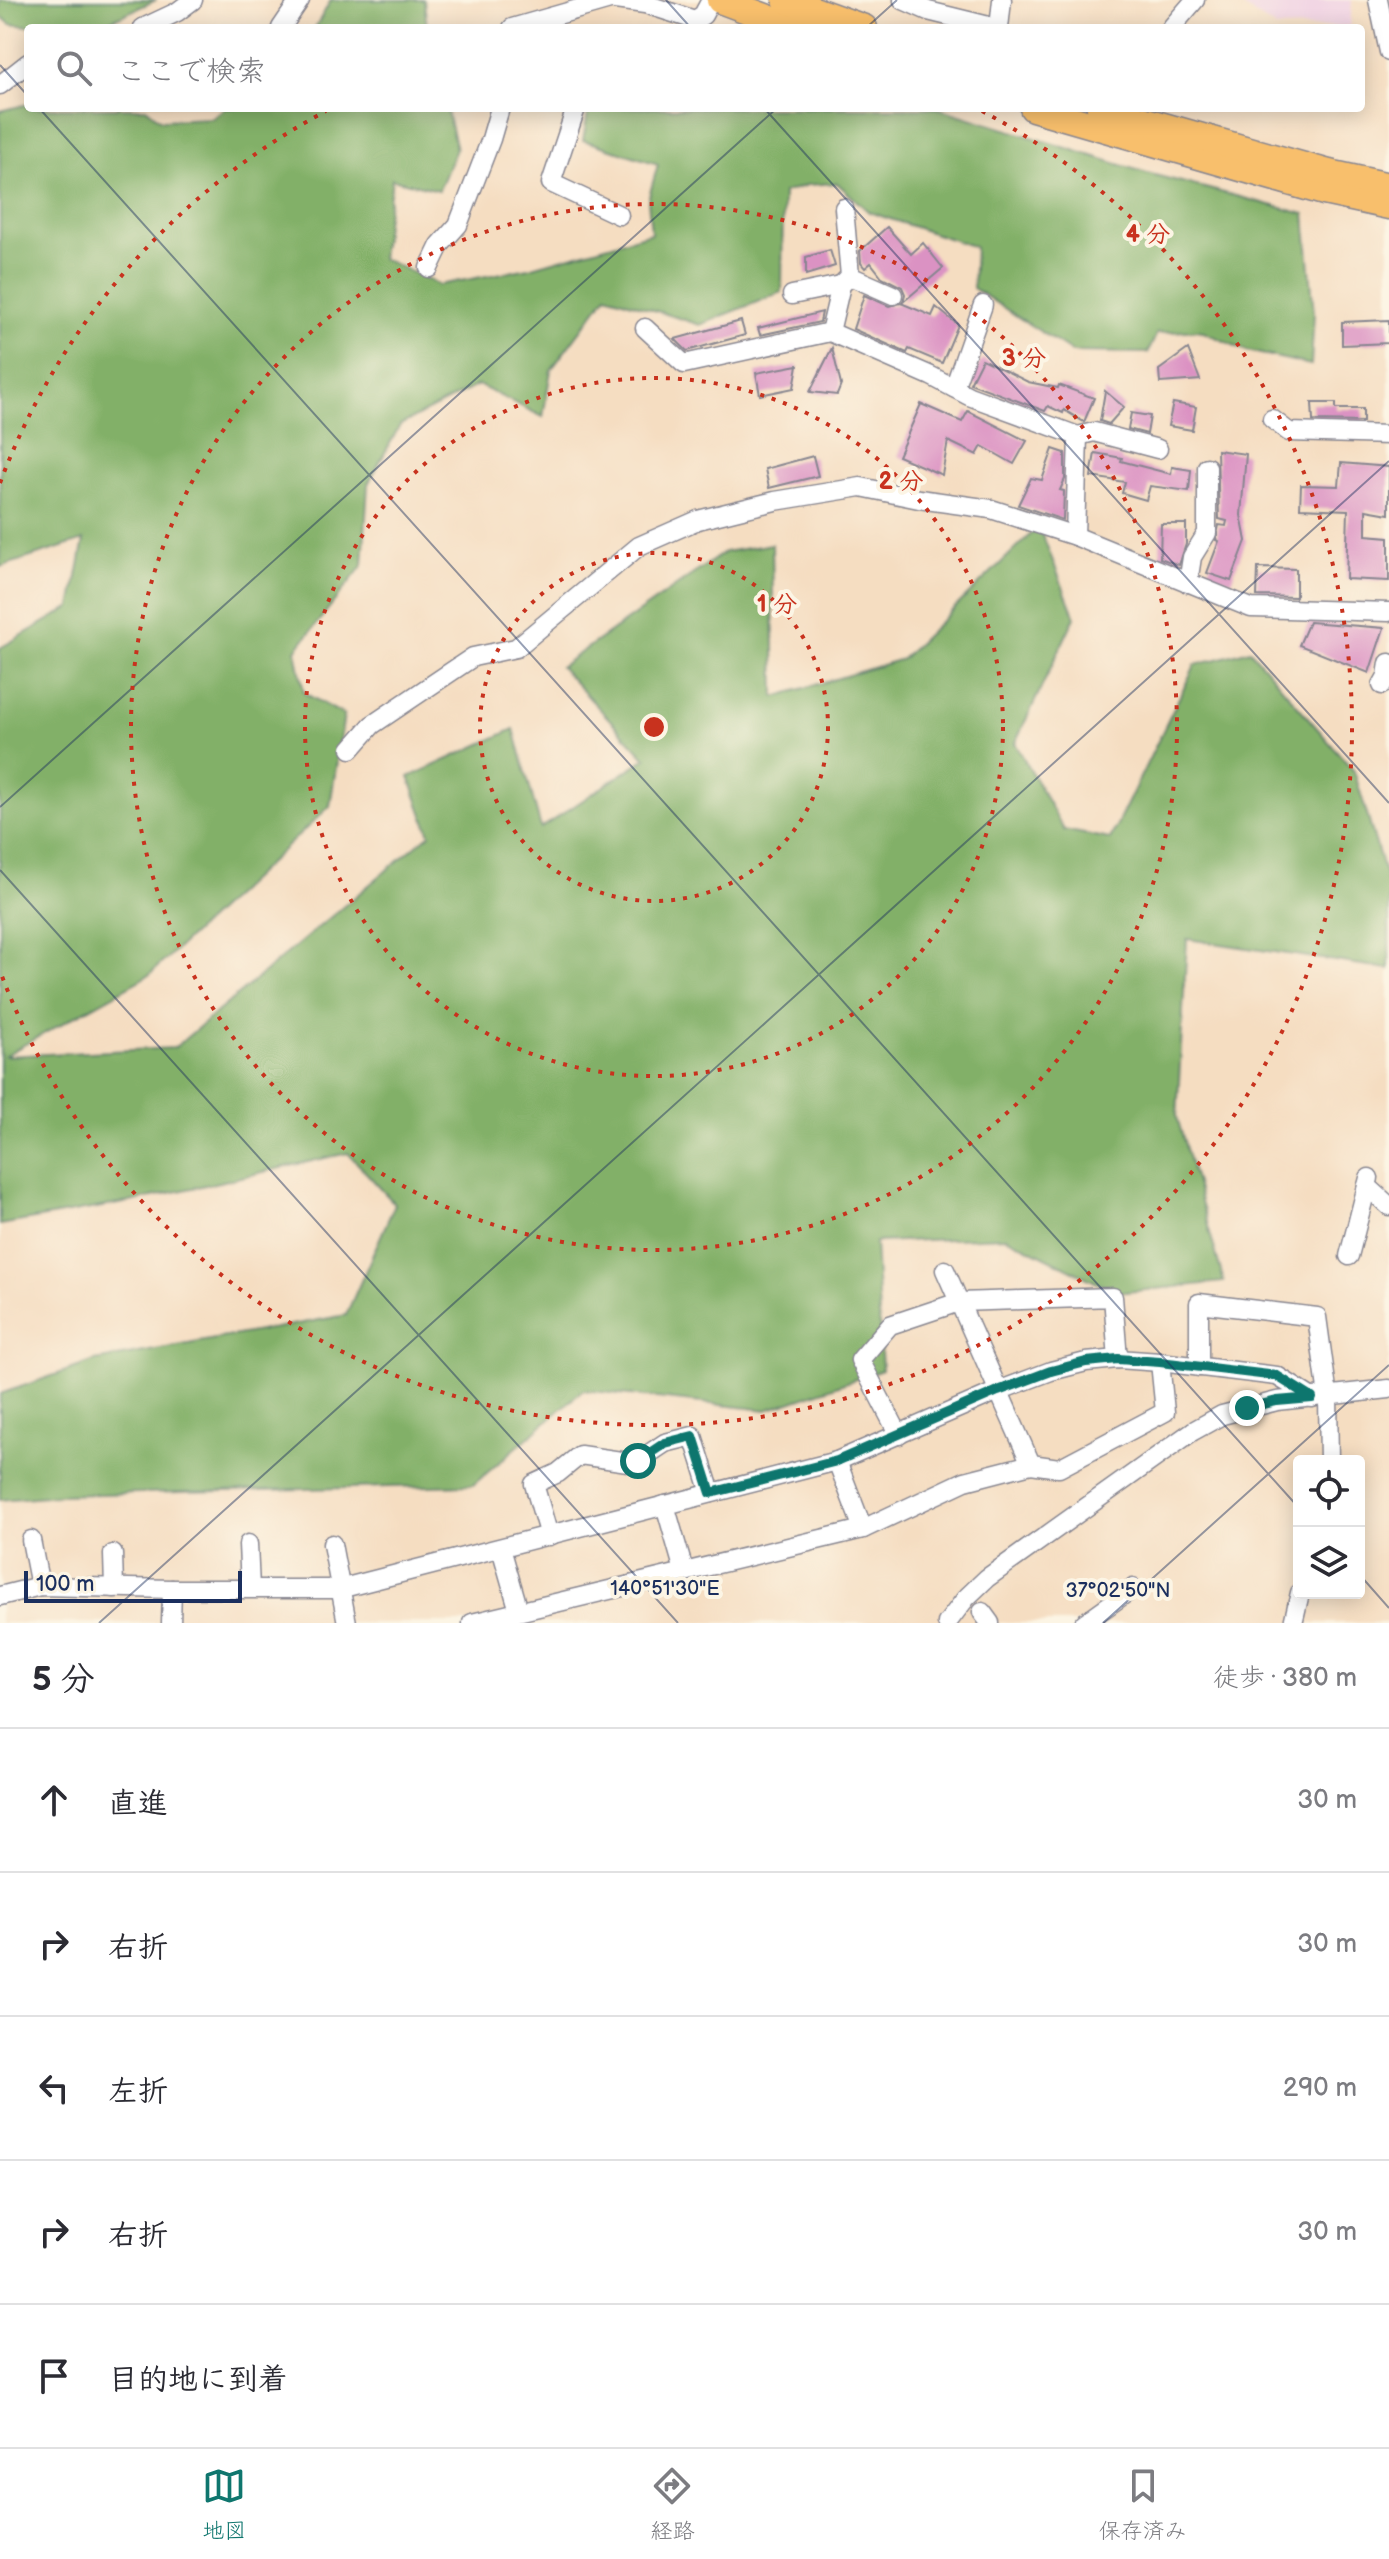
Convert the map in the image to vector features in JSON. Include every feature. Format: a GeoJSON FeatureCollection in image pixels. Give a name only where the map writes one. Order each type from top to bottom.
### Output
{"type":"FeatureCollection","features":[{"type":"Feature","properties":{"kind":"highway"},"geometry":{"type":"LineString","coordinates":[[720,0],[784,24]]}},
{"type":"Feature","properties":{"kind":"highway"},"geometry":{"type":"LineString","coordinates":[[786,0],[853,24]]}},
{"type":"Feature","properties":{"kind":"highway"},"geometry":{"type":"LineString","coordinates":[[1047,112],[1324,192],[1389,206]]}},
{"type":"Feature","properties":{"kind":"highway"},"geometry":{"type":"LineString","coordinates":[[1114,112],[1329,173],[1389,186]]}},
{"type":"Feature","properties":{"kind":"street"},"geometry":{"type":"LineString","coordinates":[[152,24],[193,0]]}},
{"type":"Feature","properties":{"kind":"street"},"geometry":{"type":"LineString","coordinates":[[284,24],[300,0]]}},
{"type":"Feature","properties":{"kind":"street"},"geometry":{"type":"LineString","coordinates":[[538,24],[571,19],[612,0],[645,4],[695,20],[703,15],[711,0]]}},
{"type":"Feature","properties":{"kind":"street"},"geometry":{"type":"LineString","coordinates":[[903,0],[928,11],[982,24]]}},
{"type":"Feature","properties":{"kind":"street"},"geometry":{"type":"LineString","coordinates":[[999,24],[1002,0]]}},
{"type":"Feature","properties":{"kind":"street"},"geometry":{"type":"LineString","coordinates":[[1174,24],[1195,0]]}},
{"type":"Feature","properties":{"kind":"street"},"geometry":{"type":"LineString","coordinates":[[1378,0],[1389,52]]}},
{"type":"Feature","properties":{"kind":"street"},"geometry":{"type":"LineString","coordinates":[[177,12],[186,24]]}},
{"type":"Feature","properties":{"kind":"street"},"geometry":{"type":"LineString","coordinates":[[0,85],[24,66]]}},
{"type":"Feature","properties":{"kind":"street"},"geometry":{"type":"LineString","coordinates":[[429,268],[440,245],[458,225],[499,112]]}},
{"type":"Feature","properties":{"kind":"street"},"geometry":{"type":"LineString","coordinates":[[575,112],[551,183],[619,215]]}},
{"type":"Feature","properties":{"kind":"street"},"geometry":{"type":"LineString","coordinates":[[830,332],[845,281],[844,208]]}},
{"type":"Feature","properties":{"kind":"street"},"geometry":{"type":"LineString","coordinates":[[792,295],[845,281],[893,295]]}},
{"type":"Feature","properties":{"kind":"street"},"geometry":{"type":"LineString","coordinates":[[954,388],[983,305]]}},
{"type":"Feature","properties":{"kind":"street"},"geometry":{"type":"LineString","coordinates":[[645,328],[684,364],[830,332],[954,388],[1078,436],[1094,432],[1158,449]]}},
{"type":"Feature","properties":{"kind":"street"},"geometry":{"type":"LineString","coordinates":[[1272,419],[1289,432],[1389,435]]}},
{"type":"Feature","properties":{"kind":"street"},"geometry":{"type":"LineString","coordinates":[[1075,536],[1078,436]]}},
{"type":"Feature","properties":{"kind":"street"},"geometry":{"type":"LineString","coordinates":[[1188,583],[1192,557],[1207,533],[1207,467]]}},
{"type":"Feature","properties":{"kind":"street"},"geometry":{"type":"LineString","coordinates":[[351,749],[372,725],[473,657],[516,648],[639,546],[698,520],[775,501],[861,487],[991,509],[1075,536],[1251,608],[1389,612]]}},
{"type":"Feature","properties":{"kind":"street"},"geometry":{"type":"LineString","coordinates":[[1382,685],[1389,663]]}},
{"type":"Feature","properties":{"kind":"street"},"geometry":{"type":"LineString","coordinates":[[1349,1256],[1368,1182],[1389,1206]]}},
{"type":"Feature","properties":{"kind":"street"},"geometry":{"type":"LineString","coordinates":[[945,1270],[1031,1464]]}},
{"type":"Feature","properties":{"kind":"street"},"geometry":{"type":"LineString","coordinates":[[899,1435],[860,1360],[890,1325],[959,1302],[1113,1297],[1118,1359]]}},
{"type":"Feature","properties":{"kind":"street"},"geometry":{"type":"LineString","coordinates":[[1199,1367],[1199,1303],[1317,1317],[1320,1398],[1328,1455]]}},
{"type":"Feature","properties":{"kind":"street"},"geometry":{"type":"LineString","coordinates":[[0,1596],[40,1586],[339,1589],[837,1461],[998,1391],[1051,1371],[1086,1362],[1118,1359],[1160,1362],[1277,1376],[1320,1398]]}},
{"type":"Feature","properties":{"kind":"street"},"geometry":{"type":"LineString","coordinates":[[472,1623],[863,1529],[965,1481],[1031,1464],[1059,1468],[1165,1412],[1160,1362]]}},
{"type":"Feature","properties":{"kind":"street"},"geometry":{"type":"LineString","coordinates":[[947,1623],[966,1598],[987,1578],[1193,1431],[1222,1415],[1277,1401],[1389,1389]]}},
{"type":"Feature","properties":{"kind":"street"},"geometry":{"type":"LineString","coordinates":[[549,1536],[534,1484],[558,1473],[580,1455],[638,1461],[665,1443],[693,1436],[711,1493]]}},
{"type":"Feature","properties":{"kind":"street"},"geometry":{"type":"LineString","coordinates":[[837,1461],[863,1529]]}},
{"type":"Feature","properties":{"kind":"street"},"geometry":{"type":"LineString","coordinates":[[665,1505],[684,1571]]}},
{"type":"Feature","properties":{"kind":"street"},"geometry":{"type":"LineString","coordinates":[[31,1540],[40,1586]]}},
{"type":"Feature","properties":{"kind":"street"},"geometry":{"type":"LineString","coordinates":[[248,1544],[250,1588]]}},
{"type":"Feature","properties":{"kind":"street"},"geometry":{"type":"LineString","coordinates":[[332,1544],[347,1623]]}},
{"type":"Feature","properties":{"kind":"street"},"geometry":{"type":"LineString","coordinates":[[501,1548],[519,1611]]}},
{"type":"Feature","properties":{"kind":"street"},"geometry":{"type":"LineString","coordinates":[[113,1554],[114,1588]]}},
{"type":"Feature","properties":{"kind":"street"},"geometry":{"type":"LineString","coordinates":[[1084,1623],[1133,1588]]}},
{"type":"Feature","properties":{"kind":"street"},"geometry":{"type":"LineString","coordinates":[[171,1623],[172,1589]]}},
{"type":"Feature","properties":{"kind":"street"},"geometry":{"type":"LineString","coordinates":[[1293,1623],[1299,1599]]}},
{"type":"Feature","properties":{"kind":"shaded area"},"geometry":{"type":"Polygon","coordinates":[[[1233,0],[1352,0],[1350,24],[1270,24],[1233,0]]]}},
{"type":"Feature","properties":{"kind":"green space"},"geometry":{"type":"Polygon","coordinates":[[[0,0],[156,0],[103,24],[24,26],[10,24],[0,15],[0,0]]]}},
{"type":"Feature","properties":{"kind":"green space"},"geometry":{"type":"Polygon","coordinates":[[[331,0],[424,0],[427,24],[317,24],[331,0]]]}},
{"type":"Feature","properties":{"kind":"green space"},"geometry":{"type":"Polygon","coordinates":[[[24,105],[24,112],[151,112],[161,120],[212,118],[220,112],[447,112],[456,149],[439,190],[392,179],[381,258],[439,285],[529,268],[651,233],[648,200],[658,164],[583,140],[588,112],[951,112],[1147,173],[1305,214],[1314,313],[1311,365],[1247,351],[1199,330],[1157,333],[1148,353],[1072,352],[973,288],[975,247],[869,212],[837,183],[807,185],[783,193],[782,292],[700,325],[607,295],[551,370],[543,417],[478,385],[400,425],[368,484],[363,565],[296,650],[304,693],[344,715],[330,806],[149,975],[4,1056],[174,1048],[430,834],[409,777],[514,729],[541,828],[646,758],[560,667],[725,552],[772,544],[775,697],[902,659],[1039,526],[1075,617],[1015,743],[1064,830],[1110,839],[1195,665],[1250,650],[1354,771],[1389,888],[1389,969],[1187,939],[1177,1117],[1224,1282],[1117,1293],[1006,1237],[875,1242],[882,1370],[767,1410],[583,1390],[473,1485],[58,1495],[0,1500],[0,1394],[95,1361],[346,1315],[395,1204],[348,1153],[130,1202],[0,1225],[0,648],[71,607],[84,540],[0,567],[0,111],[24,105]]]}},
{"type":"Feature","properties":{"kind":"building"},"geometry":{"type":"Polygon","coordinates":[[[887,227],[911,254],[923,243],[943,268],[903,302],[905,294],[902,287],[882,277],[871,263],[865,268],[861,263],[860,251],[887,227]]]}},
{"type":"Feature","properties":{"kind":"building"},"geometry":{"type":"Polygon","coordinates":[[[830,250],[835,266],[806,275],[806,257],[830,250]]]}},
{"type":"Feature","properties":{"kind":"building"},"geometry":{"type":"Polygon","coordinates":[[[864,295],[889,306],[901,303],[932,316],[936,307],[958,325],[942,363],[909,349],[907,353],[853,329],[864,295]]]}},
{"type":"Feature","properties":{"kind":"building"},"geometry":{"type":"Polygon","coordinates":[[[822,312],[820,322],[760,335],[758,328],[822,312]]]}},
{"type":"Feature","properties":{"kind":"building"},"geometry":{"type":"Polygon","coordinates":[[[1389,320],[1389,343],[1342,345],[1342,322],[1389,320]]]}},
{"type":"Feature","properties":{"kind":"building"},"geometry":{"type":"Polygon","coordinates":[[[741,321],[745,335],[687,351],[675,339],[741,321]]]}},
{"type":"Feature","properties":{"kind":"building"},"geometry":{"type":"Polygon","coordinates":[[[832,348],[841,385],[837,395],[810,392],[832,348]]]}},
{"type":"Feature","properties":{"kind":"building"},"geometry":{"type":"Polygon","coordinates":[[[1188,349],[1200,380],[1160,383],[1159,370],[1188,349]]]}},
{"type":"Feature","properties":{"kind":"building"},"geometry":{"type":"Polygon","coordinates":[[[982,359],[1028,382],[1058,388],[1059,385],[1094,398],[1084,422],[1064,410],[1063,413],[1048,406],[1045,411],[970,383],[982,359]]]}},
{"type":"Feature","properties":{"kind":"building"},"geometry":{"type":"Polygon","coordinates":[[[798,365],[794,388],[760,395],[756,373],[798,365]]]}},
{"type":"Feature","properties":{"kind":"building"},"geometry":{"type":"Polygon","coordinates":[[[1105,391],[1124,407],[1109,424],[1100,421],[1105,391]]]}},
{"type":"Feature","properties":{"kind":"building"},"geometry":{"type":"Polygon","coordinates":[[[1173,403],[1196,407],[1192,430],[1168,426],[1173,403]]]}},
{"type":"Feature","properties":{"kind":"building"},"geometry":{"type":"Polygon","coordinates":[[[1312,403],[1336,403],[1336,409],[1363,409],[1363,422],[1313,421],[1312,403]]]}},
{"type":"Feature","properties":{"kind":"building"},"geometry":{"type":"Polygon","coordinates":[[[921,404],[962,422],[968,411],[1027,441],[1014,464],[982,446],[977,455],[948,441],[942,475],[898,456],[921,404]]]}},
{"type":"Feature","properties":{"kind":"building"},"geometry":{"type":"Polygon","coordinates":[[[1131,413],[1150,416],[1147,434],[1128,429],[1131,413]]]}},
{"type":"Feature","properties":{"kind":"building"},"geometry":{"type":"Polygon","coordinates":[[[1053,449],[1065,453],[1065,479],[1060,490],[1064,491],[1063,520],[1018,505],[1031,478],[1042,480],[1053,449]]]}},
{"type":"Feature","properties":{"kind":"building"},"geometry":{"type":"Polygon","coordinates":[[[1217,450],[1246,454],[1241,515],[1246,541],[1231,581],[1207,573],[1219,541],[1216,540],[1219,525],[1226,526],[1227,521],[1219,519],[1217,450]]]}},
{"type":"Feature","properties":{"kind":"building"},"geometry":{"type":"Polygon","coordinates":[[[1095,453],[1171,474],[1172,467],[1191,470],[1189,491],[1150,486],[1146,500],[1122,493],[1125,482],[1091,477],[1095,453]]]}},
{"type":"Feature","properties":{"kind":"building"},"geometry":{"type":"Polygon","coordinates":[[[813,456],[818,476],[769,488],[765,469],[813,456]]]}},
{"type":"Feature","properties":{"kind":"building"},"geometry":{"type":"Polygon","coordinates":[[[1341,463],[1389,467],[1389,514],[1366,510],[1366,535],[1389,537],[1389,581],[1346,579],[1348,510],[1300,508],[1301,485],[1339,486],[1341,463]]]}},
{"type":"Feature","properties":{"kind":"building"},"geometry":{"type":"Polygon","coordinates":[[[1161,524],[1186,524],[1186,544],[1179,565],[1160,558],[1161,524]]]}},
{"type":"Feature","properties":{"kind":"building"},"geometry":{"type":"Polygon","coordinates":[[[1258,568],[1296,569],[1296,597],[1257,596],[1258,568]]]}},
{"type":"Feature","properties":{"kind":"building"},"geometry":{"type":"Polygon","coordinates":[[[1309,622],[1384,628],[1369,673],[1299,645],[1309,622]]]}},
{"type":"Feature","properties":{"kind":"route"},"geometry":{"type":"LineString","coordinates":[[638,1461],[665,1443],[693,1436],[711,1493],[837,1461],[1051,1371],[1086,1362],[1118,1359],[1277,1376],[1312,1398],[1247,1408]]}}]}
